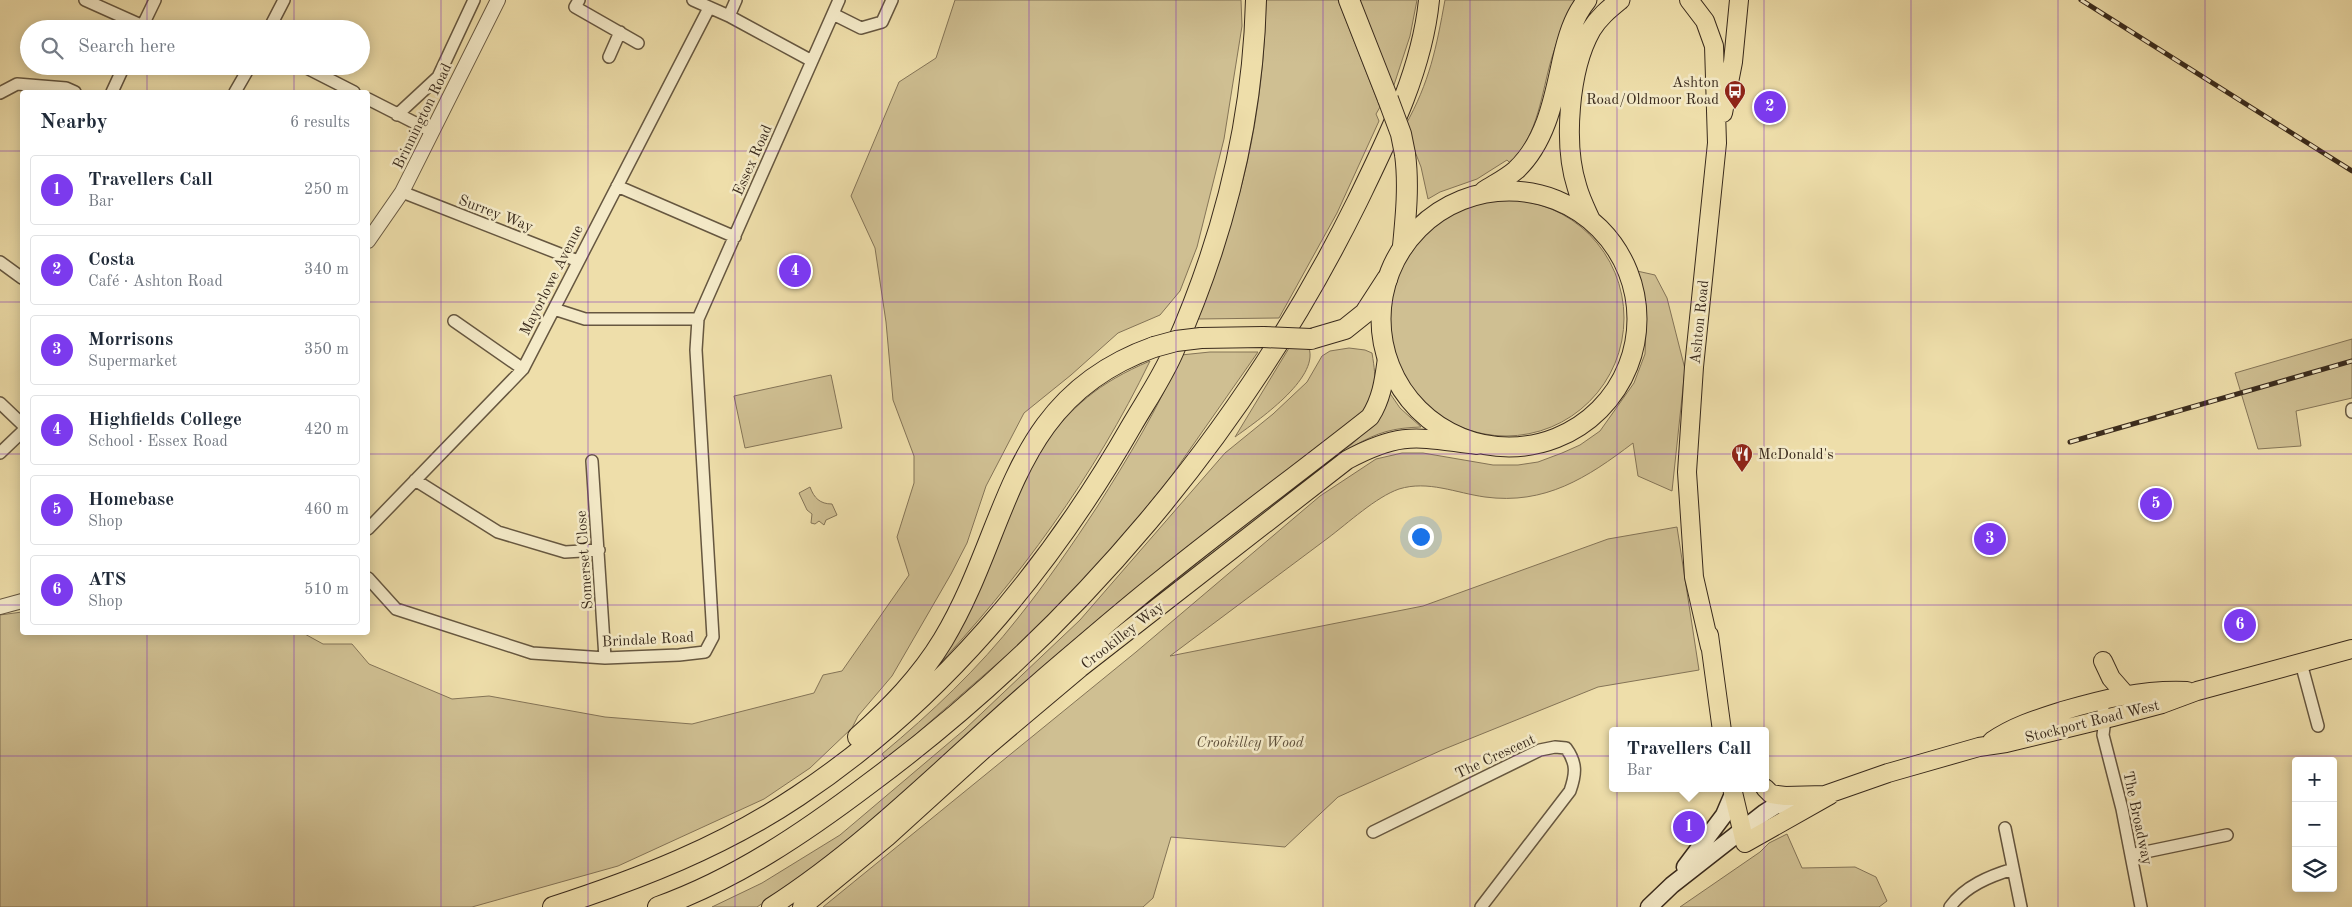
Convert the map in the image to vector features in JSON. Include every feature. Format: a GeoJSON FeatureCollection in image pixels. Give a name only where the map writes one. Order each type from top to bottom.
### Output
{"type":"FeatureCollection","features":[{"type":"Feature","properties":{"kind":"highway"},"geometry":{"type":"LineString","coordinates":[[553,907],[623,884],[685,859],[729,837],[798,796],[892,726],[929,691],[1026,584],[1103,476],[1173,354],[1202,280],[1227,204],[1245,118],[1255,32],[1256,0]]}},
{"type":"Feature","properties":{"kind":"highway"},"geometry":{"type":"LineString","coordinates":[[1349,0],[1401,134],[1407,171],[1404,246]]}},
{"type":"Feature","properties":{"kind":"highway"},"geometry":{"type":"LineString","coordinates":[[658,907],[721,881],[816,824],[918,748],[972,702],[1054,625],[1169,499],[1217,435],[1272,356],[1341,234],[1378,158],[1412,76],[1426,29],[1429,0]]}},
{"type":"Feature","properties":{"kind":"highway"},"geometry":{"type":"LineString","coordinates":[[827,775],[838,756],[882,716],[917,679],[943,640],[972,581],[1006,498],[1028,451],[1053,413],[1084,384],[1113,364],[1154,347],[1176,341],[1201,338],[1263,337],[1310,339],[1345,329],[1365,313],[1387,279],[1404,246],[1419,227],[1443,208],[1483,192],[1517,169],[1529,156],[1538,140],[1554,100],[1574,22],[1587,0]]}},
{"type":"Feature","properties":{"kind":"highway"},"geometry":{"type":"LineString","coordinates":[[1590,219],[1577,188],[1573,170],[1571,110],[1574,84],[1581,52],[1592,29],[1605,12],[1620,0]]}},
{"type":"Feature","properties":{"kind":"highway"},"geometry":{"type":"LineString","coordinates":[[1387,279],[1381,314],[1383,343],[1387,358],[1398,384],[1420,412],[1440,427],[1477,445],[1518,448],[1539,445],[1560,437],[1590,418],[1606,403],[1620,384],[1631,359],[1638,329],[1637,306],[1631,278],[1624,261],[1606,234],[1590,219],[1559,200],[1538,194],[1515,191],[1483,192]]}},
{"type":"Feature","properties":{"kind":"main road","name":"Ashton Road"},"geometry":{"type":"LineString","coordinates":[[1689,0],[1705,21],[1714,46],[1717,143]]}},
{"type":"Feature","properties":{"kind":"main road","name":"Ashton Road"},"geometry":{"type":"LineString","coordinates":[[1727,727],[1716,700],[1710,647],[1708,600],[1703,564],[1689,502],[1686,472],[1717,143],[1733,62],[1738,0]]}},
{"type":"Feature","properties":{"kind":"main road","name":"Crookilley Way"},"geometry":{"type":"LineString","coordinates":[[771,907],[807,884],[878,825],[979,733],[1164,576],[1287,483],[1370,417],[1379,402],[1384,387],[1387,358]]}},
{"type":"Feature","properties":{"kind":"main road","name":"Crookilley Way"},"geometry":{"type":"LineString","coordinates":[[802,907],[887,837],[984,749],[1080,668],[1347,460],[1370,448],[1408,437],[1425,437],[1477,445]]}},
{"type":"Feature","properties":{"kind":"main road","name":"Stockport Road West"},"geometry":{"type":"LineString","coordinates":[[1672,885],[1749,833],[1832,792],[1888,773],[1985,745],[2100,726],[2197,691],[2352,649]]}},
{"type":"Feature","properties":{"kind":"main road"},"geometry":{"type":"LineString","coordinates":[[2102,661],[2111,678],[2125,694]]}},
{"type":"Feature","properties":{"kind":"main road","name":"Stockport Road West"},"geometry":{"type":"LineString","coordinates":[[1985,745],[2022,724],[2125,694],[2167,690],[2197,691]]}},
{"type":"Feature","properties":{"kind":"main road","name":"Stockport Road West"},"geometry":{"type":"LineString","coordinates":[[1649,907],[1672,885],[1724,815],[1735,792]]}},
{"type":"Feature","properties":{"kind":"main road"},"geometry":{"type":"LineString","coordinates":[[1737,792],[1749,833]]}},
{"type":"Feature","properties":{"kind":"main road"},"geometry":{"type":"LineString","coordinates":[[1769,792],[1771,794],[1832,792]]}},
{"type":"Feature","properties":{"kind":"street"},"geometry":{"type":"LineString","coordinates":[[85,0],[127,20]]}},
{"type":"Feature","properties":{"kind":"street"},"geometry":{"type":"LineString","coordinates":[[145,20],[155,0]]}},
{"type":"Feature","properties":{"kind":"street"},"geometry":{"type":"LineString","coordinates":[[274,20],[284,0]]}},
{"type":"Feature","properties":{"kind":"street"},"geometry":{"type":"LineString","coordinates":[[397,115],[438,77],[474,0]]}},
{"type":"Feature","properties":{"kind":"street","name":"Brinnington Road"},"geometry":{"type":"LineString","coordinates":[[370,238],[402,192],[498,0]]}},
{"type":"Feature","properties":{"kind":"street"},"geometry":{"type":"LineString","coordinates":[[579,0],[575,7],[638,43]]}},
{"type":"Feature","properties":{"kind":"street"},"geometry":{"type":"LineString","coordinates":[[693,0],[729,16],[812,61]]}},
{"type":"Feature","properties":{"kind":"street"},"geometry":{"type":"LineString","coordinates":[[729,16],[736,0]]}},
{"type":"Feature","properties":{"kind":"street","name":"Essex Road"},"geometry":{"type":"LineString","coordinates":[[698,319],[840,0]]}},
{"type":"Feature","properties":{"kind":"street"},"geometry":{"type":"LineString","coordinates":[[833,14],[861,28],[882,22],[892,0]]}},
{"type":"Feature","properties":{"kind":"street","name":"Mayorlowe Avenue"},"geometry":{"type":"LineString","coordinates":[[370,527],[523,369],[709,8]]}},
{"type":"Feature","properties":{"kind":"street"},"geometry":{"type":"LineString","coordinates":[[609,57],[620,32]]}},
{"type":"Feature","properties":{"kind":"street"},"geometry":{"type":"LineString","coordinates":[[113,90],[120,75]]}},
{"type":"Feature","properties":{"kind":"street"},"geometry":{"type":"LineString","coordinates":[[236,90],[245,75]]}},
{"type":"Feature","properties":{"kind":"street"},"geometry":{"type":"LineString","coordinates":[[321,75],[350,90]]}},
{"type":"Feature","properties":{"kind":"street"},"geometry":{"type":"LineString","coordinates":[[0,93],[17,84],[70,90]]}},
{"type":"Feature","properties":{"kind":"street"},"geometry":{"type":"LineString","coordinates":[[370,100],[431,131]]}},
{"type":"Feature","properties":{"kind":"street"},"geometry":{"type":"LineString","coordinates":[[617,186],[734,238]]}},
{"type":"Feature","properties":{"kind":"street","name":"Surrey Way"},"geometry":{"type":"LineString","coordinates":[[402,192],[578,262]]}},
{"type":"Feature","properties":{"kind":"street"},"geometry":{"type":"LineString","coordinates":[[0,262],[20,277]]}},
{"type":"Feature","properties":{"kind":"street"},"geometry":{"type":"LineString","coordinates":[[554,308],[585,319],[698,319]]}},
{"type":"Feature","properties":{"kind":"street","name":"Brindale Road"},"geometry":{"type":"LineString","coordinates":[[370,580],[396,609],[532,653],[606,658],[705,652],[713,637],[696,350],[698,319]]}},
{"type":"Feature","properties":{"kind":"street"},"geometry":{"type":"LineString","coordinates":[[454,321],[523,369]]}},
{"type":"Feature","properties":{"kind":"street"},"geometry":{"type":"LineString","coordinates":[[0,403],[20,422]]}},
{"type":"Feature","properties":{"kind":"street"},"geometry":{"type":"LineString","coordinates":[[0,453],[20,434]]}},
{"type":"Feature","properties":{"kind":"street","name":"Somerset Close"},"geometry":{"type":"LineString","coordinates":[[592,461],[606,658]]}},
{"type":"Feature","properties":{"kind":"street"},"geometry":{"type":"LineString","coordinates":[[415,480],[498,532],[565,552],[599,550]]}},
{"type":"Feature","properties":{"kind":"street"},"geometry":{"type":"LineString","coordinates":[[0,607],[20,602]]}},
{"type":"Feature","properties":{"kind":"street"},"geometry":{"type":"LineString","coordinates":[[2301,663],[2318,726]]}},
{"type":"Feature","properties":{"kind":"street","name":"The Broadway"},"geometry":{"type":"LineString","coordinates":[[2094,702],[2122,809],[2141,907]]}},
{"type":"Feature","properties":{"kind":"street","name":"The Crescent"},"geometry":{"type":"LineString","coordinates":[[1373,832],[1540,750],[1556,747],[1566,748],[1573,758],[1575,775],[1570,790],[1481,907]]}},
{"type":"Feature","properties":{"kind":"street"},"geometry":{"type":"LineString","coordinates":[[2005,828],[2021,907]]}},
{"type":"Feature","properties":{"kind":"street"},"geometry":{"type":"LineString","coordinates":[[2131,855],[2227,834]]}},
{"type":"Feature","properties":{"kind":"street"},"geometry":{"type":"LineString","coordinates":[[1950,907],[1984,878],[2013,869]]}},
{"type":"Feature","properties":{"kind":"green space"},"geometry":{"type":"Polygon","coordinates":[[[955,0],[1241,0],[1242,26],[1224,139],[1197,247],[1180,291],[1160,315],[1118,333],[1071,375],[1024,413],[986,486],[967,543],[892,676],[858,716],[852,728],[810,768],[764,799],[618,866],[472,907],[0,907],[0,615],[20,612],[20,635],[307,635],[323,644],[352,644],[369,664],[452,699],[489,696],[605,717],[692,724],[814,693],[823,675],[842,671],[909,575],[897,537],[914,483],[914,456],[893,400],[886,322],[875,248],[851,196],[899,82],[936,58],[955,0]]]}},
{"type":"Feature","properties":{"kind":"green space"},"geometry":{"type":"Polygon","coordinates":[[[1266,0],[1338,0],[1380,107],[1376,114],[1379,121],[1337,213],[1279,318],[1196,319],[1231,223],[1247,163],[1261,82],[1266,0]]]}},
{"type":"Feature","properties":{"kind":"green space"},"geometry":{"type":"Polygon","coordinates":[[[1354,0],[1417,0],[1410,36],[1392,91],[1354,0]]]}},
{"type":"Feature","properties":{"kind":"green space"},"geometry":{"type":"Polygon","coordinates":[[[1445,0],[1575,0],[1554,50],[1538,113],[1520,152],[1510,163],[1507,160],[1477,179],[1440,192],[1428,199],[1421,167],[1405,126],[1421,94],[1431,64],[1445,0]]]}},
{"type":"Feature","properties":{"kind":"green space"},"geometry":{"type":"Polygon","coordinates":[[[1506,200],[1529,202],[1562,214],[1581,227],[1597,243],[1610,262],[1619,284],[1624,318],[1622,341],[1610,374],[1597,393],[1581,409],[1562,422],[1540,431],[1506,436],[1483,434],[1450,422],[1431,409],[1415,393],[1402,374],[1393,352],[1388,318],[1390,295],[1402,262],[1415,243],[1431,227],[1450,214],[1472,205],[1506,200]]]}},
{"type":"Feature","properties":{"kind":"green space","name":"Crookilley Wood"},"geometry":{"type":"Polygon","coordinates":[[[1637,271],[1655,275],[1667,298],[1685,369],[1672,491],[1638,476],[1633,443],[1582,478],[1546,493],[1527,497],[1485,497],[1442,488],[1421,486],[1399,489],[1372,504],[1170,656],[1423,606],[1608,539],[1677,527],[1699,670],[1598,687],[1442,750],[1338,797],[1285,847],[1171,837],[1153,898],[1143,907],[823,907],[1136,652],[1320,496],[1376,459],[1402,453],[1423,453],[1493,465],[1518,465],[1538,462],[1562,453],[1580,445],[1600,431],[1634,383],[1645,354],[1644,296],[1637,271]]]}},
{"type":"Feature","properties":{"kind":"green space"},"geometry":{"type":"Polygon","coordinates":[[[2352,339],[2352,398],[2296,411],[2301,446],[2258,449],[2235,373],[2352,339]]]}},
{"type":"Feature","properties":{"kind":"green space"},"geometry":{"type":"Polygon","coordinates":[[[1289,348],[1309,348],[1310,360],[1305,373],[1296,386],[1271,410],[1235,437],[1289,348]]]}},
{"type":"Feature","properties":{"kind":"green space"},"geometry":{"type":"Polygon","coordinates":[[[1349,348],[1372,353],[1375,372],[1374,386],[1362,416],[969,735],[823,862],[757,907],[712,907],[762,883],[840,835],[964,730],[1080,620],[1225,453],[1273,414],[1307,382],[1322,356],[1330,351],[1349,348]]]}},
{"type":"Feature","properties":{"kind":"green space"},"geometry":{"type":"Polygon","coordinates":[[[1210,352],[1258,352],[1172,475],[1137,519],[1052,616],[886,760],[882,754],[971,672],[1003,637],[1049,578],[1097,507],[1131,452],[1163,395],[1181,355],[1210,352]]]}},
{"type":"Feature","properties":{"kind":"green space"},"geometry":{"type":"Polygon","coordinates":[[[1150,361],[1105,445],[1052,525],[994,601],[931,673],[1038,451],[1050,435],[1087,397],[1115,378],[1150,361]]]}},
{"type":"Feature","properties":{"kind":"green space"},"geometry":{"type":"Polygon","coordinates":[[[831,375],[842,428],[745,448],[734,396],[831,375]]]}},
{"type":"Feature","properties":{"kind":"green space"},"geometry":{"type":"Polygon","coordinates":[[[1389,392],[1400,408],[1421,427],[1402,428],[1386,432],[1354,446],[1058,677],[1262,510],[1352,444],[1374,424],[1389,392]]]}},
{"type":"Feature","properties":{"kind":"green space"},"geometry":{"type":"Polygon","coordinates":[[[810,487],[818,500],[832,504],[837,515],[826,520],[824,525],[819,521],[815,524],[811,523],[812,514],[807,510],[799,493],[810,487]]]}},
{"type":"Feature","properties":{"kind":"green space"},"geometry":{"type":"Polygon","coordinates":[[[1787,834],[1802,868],[1855,867],[1876,877],[1887,901],[1879,907],[1680,907],[1760,852],[1769,843],[1787,834]]]}},
{"type":"Feature","properties":{"kind":"railway"},"geometry":{"type":"LineString","coordinates":[[2081,0],[2352,171]]}},
{"type":"Feature","properties":{"kind":"railway"},"geometry":{"type":"LineString","coordinates":[[2070,442],[2352,361]]}},
{"type":"Feature","properties":{"kind":"place","name":"Costa"},"geometry":{"type":"Point","coordinates":[1770,107]}},
{"type":"Feature","properties":{"kind":"place","name":"Ashton Road/Oldmoor Road"},"geometry":{"type":"Point","coordinates":[1735,110]}},
{"type":"Feature","properties":{"kind":"place","name":"Highfields College"},"geometry":{"type":"Point","coordinates":[795,271]}},
{"type":"Feature","properties":{"kind":"place","name":"McDonald's"},"geometry":{"type":"Point","coordinates":[1742,473]}},
{"type":"Feature","properties":{"kind":"place","name":"Homebase"},"geometry":{"type":"Point","coordinates":[2156,504]}},
{"type":"Feature","properties":{"kind":"place","name":"Morrisons"},"geometry":{"type":"Point","coordinates":[1990,539]}},
{"type":"Feature","properties":{"kind":"place","name":"ATS"},"geometry":{"type":"Point","coordinates":[2240,625]}},
{"type":"Feature","properties":{"kind":"place","name":"Travellers Call"},"geometry":{"type":"Point","coordinates":[1689,827]}}]}
